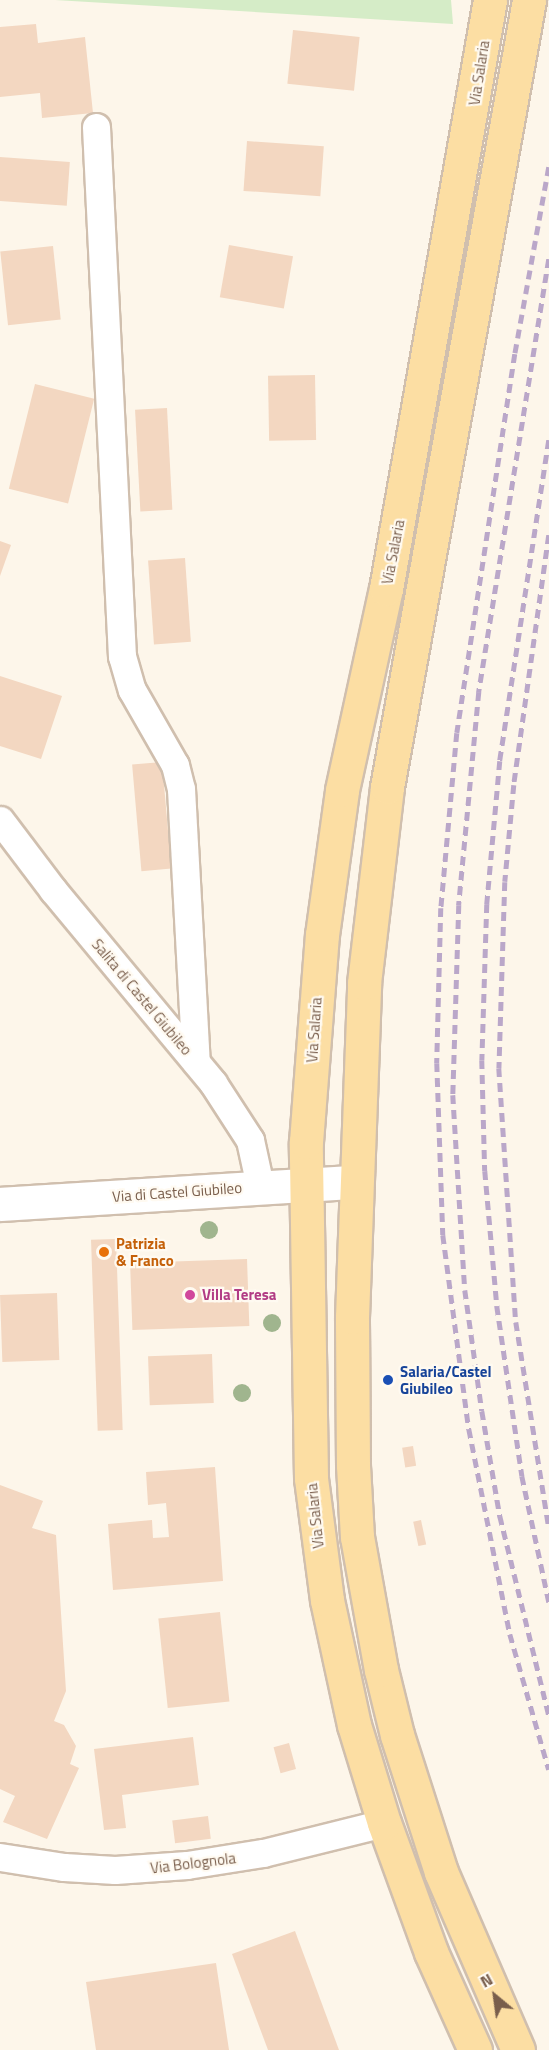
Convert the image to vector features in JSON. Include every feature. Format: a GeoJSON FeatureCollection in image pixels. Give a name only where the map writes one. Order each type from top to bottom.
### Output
{"type":"FeatureCollection","features":[{"type":"Feature","properties":{"kind":"main road","name":"Via Salaria"},"geometry":{"type":"LineString","coordinates":[[475,2050],[431,1952],[384,1823],[344,1685],[314,1517],[308,1375],[306,1184],[313,1028],[342,790],[386,589],[490,0]]}},
{"type":"Feature","properties":{"kind":"main road"},"geometry":{"type":"LineString","coordinates":[[518,2050],[438,1864],[397,1735],[366,1604],[353,1465],[354,1182],[364,983],[387,787],[529,0]]}},
{"type":"Feature","properties":{"kind":"street"},"geometry":{"type":"LineString","coordinates":[[96,127],[122,656],[132,690],[175,765],[181,789],[196,1062]]}},
{"type":"Feature","properties":{"kind":"street","name":"Salita di Castel Giubileo"},"geometry":{"type":"LineString","coordinates":[[0,820],[53,890],[196,1062],[250,1140],[260,1186]]}},
{"type":"Feature","properties":{"kind":"street","name":"Via di Castel Giubileo"},"geometry":{"type":"LineString","coordinates":[[0,1204],[260,1186],[354,1182]]}},
{"type":"Feature","properties":{"kind":"street","name":"Via Bolognola"},"geometry":{"type":"LineString","coordinates":[[0,1857],[64,1868],[115,1870],[187,1865],[263,1853],[384,1823]]}},
{"type":"Feature","properties":{"kind":"green space"},"geometry":{"type":"Polygon","coordinates":[[[55,0],[451,0],[453,24],[55,0]]]}},
{"type":"Feature","properties":{"kind":"building"},"geometry":{"type":"Polygon","coordinates":[[[36,24],[38,43],[85,37],[93,113],[42,118],[40,93],[0,97],[0,27],[36,24]]]}},
{"type":"Feature","properties":{"kind":"building"},"geometry":{"type":"Polygon","coordinates":[[[293,30],[360,37],[354,91],[287,84],[293,30]]]}},
{"type":"Feature","properties":{"kind":"building"},"geometry":{"type":"Polygon","coordinates":[[[247,141],[324,146],[320,196],[244,191],[247,141]]]}},
{"type":"Feature","properties":{"kind":"building"},"geometry":{"type":"Polygon","coordinates":[[[0,157],[70,162],[67,206],[0,201],[0,157]]]}},
{"type":"Feature","properties":{"kind":"building"},"geometry":{"type":"Polygon","coordinates":[[[229,245],[293,256],[284,308],[220,297],[229,245]]]}},
{"type":"Feature","properties":{"kind":"building"},"geometry":{"type":"Polygon","coordinates":[[[53,246],[61,320],[8,325],[0,252],[53,246]]]}},
{"type":"Feature","properties":{"kind":"building"},"geometry":{"type":"Polygon","coordinates":[[[315,375],[316,440],[269,441],[268,376],[315,375]]]}},
{"type":"Feature","properties":{"kind":"building"},"geometry":{"type":"Polygon","coordinates":[[[35,384],[94,399],[68,504],[9,489],[35,384]]]}},
{"type":"Feature","properties":{"kind":"building"},"geometry":{"type":"Polygon","coordinates":[[[167,408],[172,510],[140,512],[135,410],[167,408]]]}},
{"type":"Feature","properties":{"kind":"building"},"geometry":{"type":"Polygon","coordinates":[[[0,541],[11,545],[0,576],[0,541]]]}},
{"type":"Feature","properties":{"kind":"building"},"geometry":{"type":"Polygon","coordinates":[[[185,558],[191,642],[154,644],[148,561],[185,558]]]}},
{"type":"Feature","properties":{"kind":"building"},"geometry":{"type":"Polygon","coordinates":[[[0,676],[62,696],[41,759],[0,746],[0,676]]]}},
{"type":"Feature","properties":{"kind":"building"},"geometry":{"type":"Polygon","coordinates":[[[162,762],[171,869],[141,871],[132,765],[162,762]]]}},
{"type":"Feature","properties":{"kind":"building"},"geometry":{"type":"Polygon","coordinates":[[[116,1239],[123,1430],[98,1431],[91,1240],[116,1239]]]}},
{"type":"Feature","properties":{"kind":"building","name":"Villa Teresa"},"geometry":{"type":"Polygon","coordinates":[[[247,1259],[249,1326],[132,1330],[130,1263],[247,1259]]]}},
{"type":"Feature","properties":{"kind":"building"},"geometry":{"type":"Polygon","coordinates":[[[57,1293],[59,1360],[2,1362],[0,1295],[57,1293]]]}},
{"type":"Feature","properties":{"kind":"building"},"geometry":{"type":"Polygon","coordinates":[[[212,1354],[214,1403],[150,1405],[148,1356],[212,1354]]]}},
{"type":"Feature","properties":{"kind":"building"},"geometry":{"type":"Polygon","coordinates":[[[413,1446],[416,1466],[405,1467],[402,1448],[413,1446]]]}},
{"type":"Feature","properties":{"kind":"building"},"geometry":{"type":"Polygon","coordinates":[[[215,1467],[223,1581],[113,1590],[108,1524],[152,1520],[153,1538],[169,1537],[166,1503],[148,1505],[146,1472],[215,1467]]]}},
{"type":"Feature","properties":{"kind":"building"},"geometry":{"type":"Polygon","coordinates":[[[0,1485],[43,1501],[32,1528],[56,1535],[66,1691],[54,1721],[64,1725],[76,1746],[70,1764],[79,1768],[47,1839],[3,1822],[15,1796],[0,1789],[0,1485]]]}},
{"type":"Feature","properties":{"kind":"building"},"geometry":{"type":"Polygon","coordinates":[[[421,1520],[426,1544],[418,1546],[413,1522],[421,1520]]]}},
{"type":"Feature","properties":{"kind":"building"},"geometry":{"type":"Polygon","coordinates":[[[220,1612],[229,1702],[168,1708],[158,1618],[220,1612]]]}},
{"type":"Feature","properties":{"kind":"building"},"geometry":{"type":"Polygon","coordinates":[[[193,1737],[199,1785],[122,1795],[126,1828],[104,1830],[94,1749],[193,1737]]]}},
{"type":"Feature","properties":{"kind":"building"},"geometry":{"type":"Polygon","coordinates":[[[289,1743],[296,1769],[281,1773],[274,1747],[289,1743]]]}},
{"type":"Feature","properties":{"kind":"building"},"geometry":{"type":"Polygon","coordinates":[[[208,1816],[211,1839],[175,1843],[172,1820],[208,1816]]]}},
{"type":"Feature","properties":{"kind":"building"},"geometry":{"type":"Polygon","coordinates":[[[295,1931],[339,2050],[268,2050],[232,1954],[295,1931]]]}},
{"type":"Feature","properties":{"kind":"building"},"geometry":{"type":"Polygon","coordinates":[[[216,1963],[229,2050],[96,2050],[86,1982],[216,1963]]]}},
{"type":"Feature","properties":{"kind":"railway"},"geometry":{"type":"LineString","coordinates":[[549,167],[515,354],[457,733],[441,908],[437,1063],[443,1235],[469,1429],[510,1634],[549,1770]]}},
{"type":"Feature","properties":{"kind":"railway"},"geometry":{"type":"LineString","coordinates":[[549,259],[479,692],[459,905],[453,1095],[465,1290],[482,1411],[500,1516],[549,1716]]}},
{"type":"Feature","properties":{"kind":"railway"},"geometry":{"type":"LineString","coordinates":[[549,440],[500,761],[487,904],[482,1060],[485,1171],[497,1306],[522,1476],[549,1602]]}},
{"type":"Feature","properties":{"kind":"railway"},"geometry":{"type":"LineString","coordinates":[[549,535],[514,785],[505,882],[499,1068],[516,1322],[549,1527]]}},
{"type":"Feature","properties":{"kind":"place","name":"Patrizia & Franco"},"geometry":{"type":"Point","coordinates":[104,1252]}},
{"type":"Feature","properties":{"kind":"place","name":"Villa Teresa"},"geometry":{"type":"Point","coordinates":[190,1295]}},
{"type":"Feature","properties":{"kind":"place","name":"Salaria/Castel Giubileo"},"geometry":{"type":"Point","coordinates":[388,1380]}}]}
